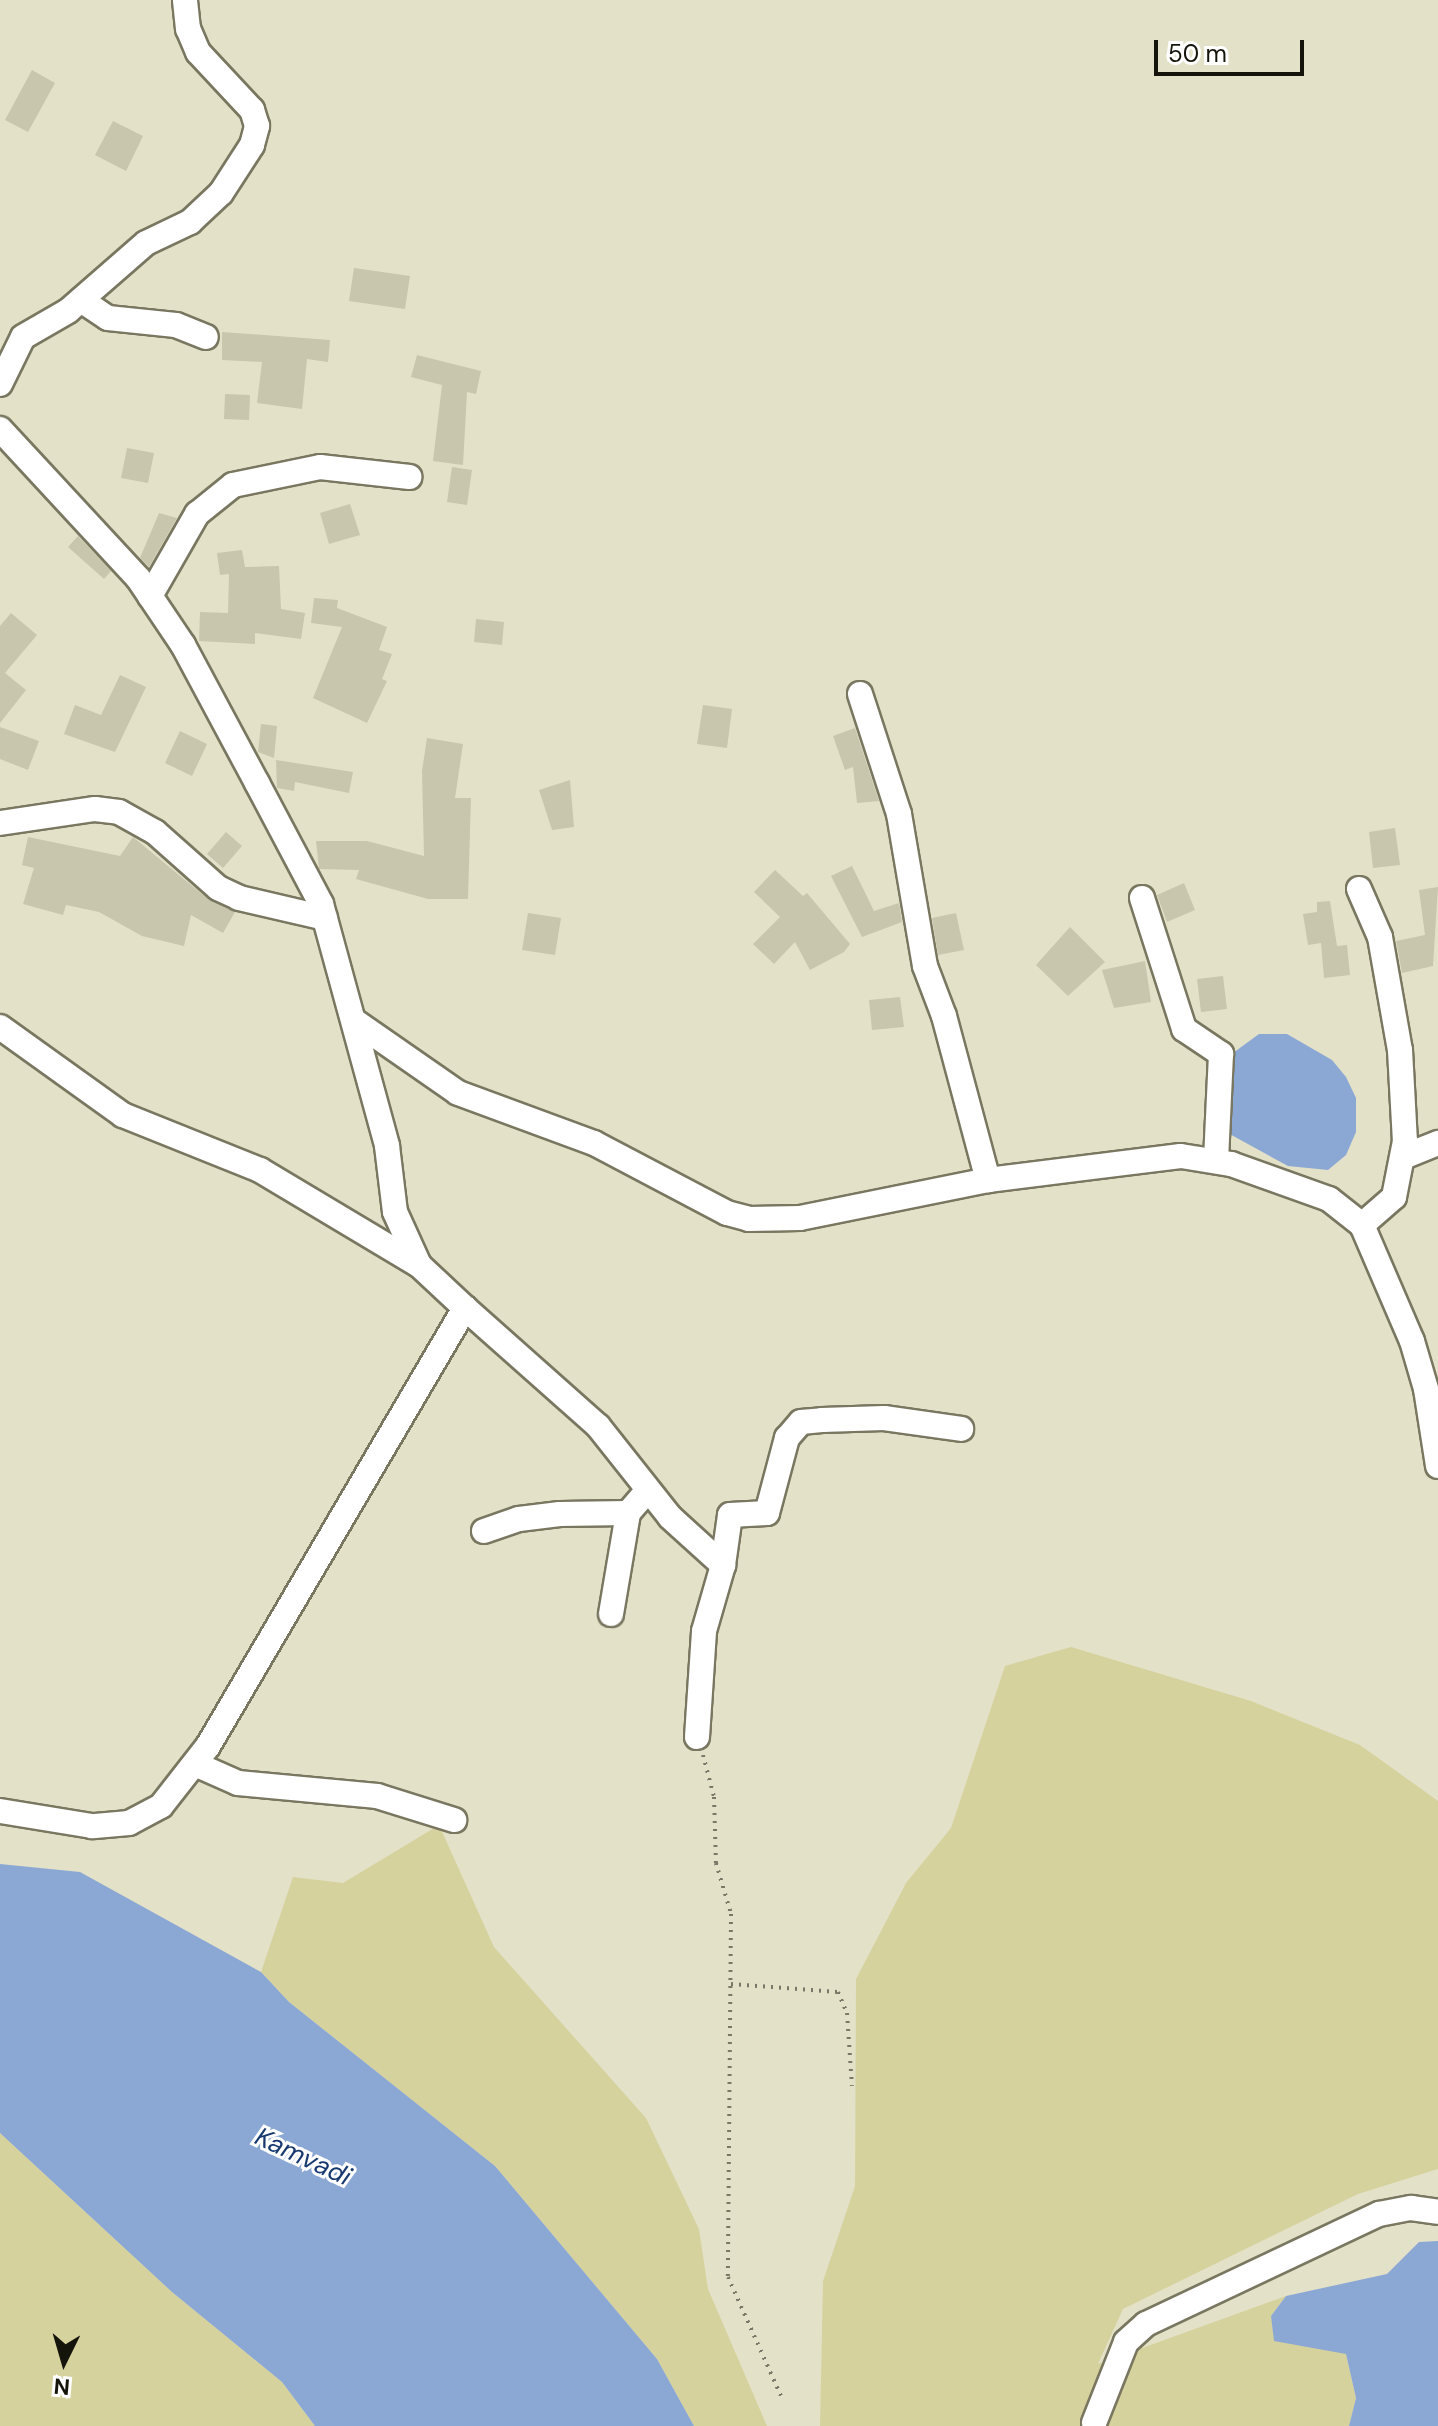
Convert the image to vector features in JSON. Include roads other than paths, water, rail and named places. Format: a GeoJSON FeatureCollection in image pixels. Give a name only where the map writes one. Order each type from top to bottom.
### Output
{"type":"FeatureCollection","features":[{"type":"Feature","properties":{"kind":"street"},"geometry":{"type":"LineString","coordinates":[[0,384],[5,351],[81,300],[146,243],[190,222],[221,193],[252,145],[257,126],[252,110],[198,52],[188,29],[185,0]]}},
{"type":"Feature","properties":{"kind":"street"},"geometry":{"type":"LineString","coordinates":[[81,300],[108,318],[176,325],[206,337]]}},
{"type":"Feature","properties":{"kind":"street"},"geometry":{"type":"LineString","coordinates":[[0,429],[150,596],[183,645],[325,918],[356,1022],[387,1146],[395,1212],[419,1265]]}},
{"type":"Feature","properties":{"kind":"street"},"geometry":{"type":"LineString","coordinates":[[150,596],[197,514],[233,485],[320,467],[409,477]]}},
{"type":"Feature","properties":{"kind":"street"},"geometry":{"type":"LineString","coordinates":[[860,694],[899,814],[925,966],[944,1016],[988,1180]]}},
{"type":"Feature","properties":{"kind":"street"},"geometry":{"type":"LineString","coordinates":[[0,823],[95,809],[119,812],[155,832],[218,888],[239,898],[325,918]]}},
{"type":"Feature","properties":{"kind":"street"},"geometry":{"type":"LineString","coordinates":[[1359,889],[1380,937],[1400,1050],[1403,1157],[1394,1197],[1362,1225]]}},
{"type":"Feature","properties":{"kind":"street"},"geometry":{"type":"LineString","coordinates":[[1142,898],[1184,1029],[1221,1054],[1216,1160]]}},
{"type":"Feature","properties":{"kind":"street"},"geometry":{"type":"LineString","coordinates":[[356,1022],[458,1093],[594,1143],[707,1203],[749,1219],[800,1218],[988,1180],[1159,1157],[1216,1160],[1329,1199],[1362,1225],[1412,1341],[1426,1389],[1438,1466]]}},
{"type":"Feature","properties":{"kind":"street"},"geometry":{"type":"LineString","coordinates":[[0,1027],[123,1115],[260,1170],[419,1265],[598,1426],[648,1490],[723,1565]]}},
{"type":"Feature","properties":{"kind":"street"},"geometry":{"type":"LineString","coordinates":[[1403,1157],[1438,1143]]}},
{"type":"Feature","properties":{"kind":"street"},"geometry":{"type":"LineString","coordinates":[[0,1811],[92,1826],[129,1823],[161,1806],[195,1764],[465,1308]]}},
{"type":"Feature","properties":{"kind":"street"},"geometry":{"type":"LineString","coordinates":[[697,1737],[704,1631],[723,1565],[730,1515],[767,1513],[787,1438],[801,1422],[884,1418],[961,1429]]}},
{"type":"Feature","properties":{"kind":"street"},"geometry":{"type":"LineString","coordinates":[[611,1614],[628,1513],[648,1490]]}},
{"type":"Feature","properties":{"kind":"street"},"geometry":{"type":"LineString","coordinates":[[484,1531],[560,1514],[628,1513]]}},
{"type":"Feature","properties":{"kind":"street"},"geometry":{"type":"LineString","coordinates":[[195,1764],[238,1783],[388,1798],[454,1820]]}},
{"type":"Feature","properties":{"kind":"street"},"geometry":{"type":"LineString","coordinates":[[1094,2423],[1126,2342],[1157,2317],[1394,2208],[1438,2212]]}},
{"type":"Feature","properties":{"kind":"water"},"geometry":{"type":"Polygon","coordinates":[[[1259,1034],[1287,1034],[1332,1060],[1346,1077],[1356,1098],[1356,1132],[1346,1155],[1328,1170],[1288,1166],[1226,1132],[1224,1083],[1233,1053],[1259,1034]]]}},
{"type":"Feature","properties":{"kind":"water","name":"Kamvadi"},"geometry":{"type":"Polygon","coordinates":[[[0,1864],[80,1872],[261,1972],[289,2002],[495,2166],[657,2359],[694,2426],[315,2426],[282,2382],[172,2292],[0,2133],[0,1864]]]}},
{"type":"Feature","properties":{"kind":"water"},"geometry":{"type":"Polygon","coordinates":[[[1438,2241],[1438,2426],[1349,2426],[1356,2398],[1346,2354],[1274,2341],[1271,2316],[1286,2296],[1387,2274],[1419,2242],[1438,2241]]]}}]}
